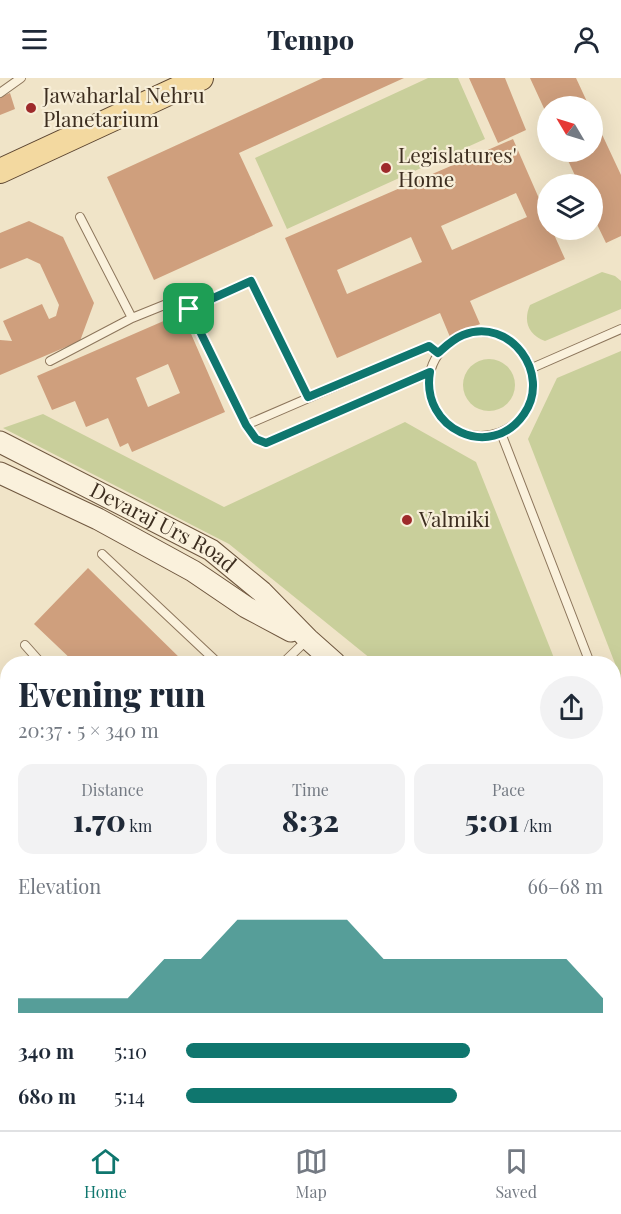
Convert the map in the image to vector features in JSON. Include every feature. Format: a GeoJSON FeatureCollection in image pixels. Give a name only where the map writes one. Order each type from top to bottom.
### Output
{"type":"FeatureCollection","features":[{"type":"Feature","properties":{"kind":"main road"},"geometry":{"type":"LineString","coordinates":[[0,171],[201,78]]}},
{"type":"Feature","properties":{"kind":"street","name":"Devaraj Urs Road"},"geometry":{"type":"LineString","coordinates":[[0,442],[211,550],[262,592],[327,656]]}},
{"type":"Feature","properties":{"kind":"street","name":"Devaraj Urs Road"},"geometry":{"type":"LineString","coordinates":[[0,472],[98,519],[193,571],[246,607],[308,639]]}},
{"type":"Feature","properties":{"kind":"lane"},"geometry":{"type":"LineString","coordinates":[[0,93],[21,78]]}},
{"type":"Feature","properties":{"kind":"lane"},"geometry":{"type":"LineString","coordinates":[[80,217],[132,318]]}},
{"type":"Feature","properties":{"kind":"lane"},"geometry":{"type":"LineString","coordinates":[[189,309],[251,281],[308,397]]}},
{"type":"Feature","properties":{"kind":"lane"},"geometry":{"type":"LineString","coordinates":[[50,361],[132,318],[184,297],[246,425],[256,439],[266,443],[430,372]]}},
{"type":"Feature","properties":{"kind":"lane"},"geometry":{"type":"LineString","coordinates":[[531,368],[621,328]]}},
{"type":"Feature","properties":{"kind":"lane"},"geometry":{"type":"LineString","coordinates":[[481,331],[498,334],[512,341],[524,353],[531,368],[534,384],[525,413],[514,425],[501,433],[486,437],[470,436],[456,431],[443,421],[434,409],[429,394],[430,372],[438,353],[450,342],[465,334],[481,331]]}},
{"type":"Feature","properties":{"kind":"lane"},"geometry":{"type":"LineString","coordinates":[[246,425],[429,346],[438,353]]}},
{"type":"Feature","properties":{"kind":"lane"},"geometry":{"type":"LineString","coordinates":[[501,433],[587,656]]}},
{"type":"Feature","properties":{"kind":"lane"},"geometry":{"type":"LineString","coordinates":[[102,554],[211,656]]}},
{"type":"Feature","properties":{"kind":"lane"},"geometry":{"type":"LineString","coordinates":[[290,656],[308,639]]}},
{"type":"Feature","properties":{"kind":"lane"},"geometry":{"type":"LineString","coordinates":[[25,645],[35,656]]}},
{"type":"Feature","properties":{"kind":"green space"},"geometry":{"type":"Polygon","coordinates":[[[428,78],[458,78],[485,139],[287,229],[255,158],[428,78]]]}},
{"type":"Feature","properties":{"kind":"green space"},"geometry":{"type":"Polygon","coordinates":[[[602,272],[615,276],[621,281],[621,309],[545,341],[534,335],[527,322],[530,305],[602,272]]]}},
{"type":"Feature","properties":{"kind":"green space"},"geometry":{"type":"Polygon","coordinates":[[[621,351],[621,656],[612,656],[528,439],[557,378],[621,351]]]}},
{"type":"Feature","properties":{"kind":"green space"},"geometry":{"type":"Polygon","coordinates":[[[489,359],[499,361],[507,367],[513,375],[515,385],[513,395],[507,403],[499,409],[489,411],[479,409],[471,403],[465,395],[463,385],[465,375],[471,367],[479,361],[489,359]]]}},
{"type":"Feature","properties":{"kind":"green space"},"geometry":{"type":"Polygon","coordinates":[[[43,414],[224,507],[405,422],[476,462],[553,656],[367,656],[229,544],[3,428],[43,414]]]}},
{"type":"Feature","properties":{"kind":"building"},"geometry":{"type":"Polygon","coordinates":[[[323,78],[404,78],[239,153],[273,226],[154,280],[107,177],[323,78]]]}},
{"type":"Feature","properties":{"kind":"building"},"geometry":{"type":"Polygon","coordinates":[[[469,78],[505,78],[526,130],[498,143],[469,78]]]}},
{"type":"Feature","properties":{"kind":"building"},"geometry":{"type":"Polygon","coordinates":[[[530,78],[576,78],[584,96],[538,96],[530,78]]]}},
{"type":"Feature","properties":{"kind":"building"},"geometry":{"type":"Polygon","coordinates":[[[10,93],[15,109],[0,115],[0,97],[10,93]]]}},
{"type":"Feature","properties":{"kind":"building"},"geometry":{"type":"Polygon","coordinates":[[[603,137],[621,175],[621,236],[606,243],[603,237],[603,174],[574,174],[569,162],[603,162],[603,137]]]}},
{"type":"Feature","properties":{"kind":"building"},"geometry":{"type":"Polygon","coordinates":[[[513,139],[537,194],[537,240],[556,240],[565,259],[470,301],[480,324],[450,337],[440,313],[337,358],[285,238],[513,139]],[[516,193],[441,226],[452,250],[527,217],[516,193]],[[411,237],[337,270],[347,294],[422,262],[411,237]]]}},
{"type":"Feature","properties":{"kind":"building"},"geometry":{"type":"Polygon","coordinates":[[[29,221],[63,237],[94,303],[80,341],[0,375],[0,340],[12,341],[3,321],[42,304],[49,319],[56,316],[59,305],[40,264],[27,258],[0,269],[0,233],[29,221]]]}},
{"type":"Feature","properties":{"kind":"building"},"geometry":{"type":"Polygon","coordinates":[[[182,313],[225,412],[132,452],[128,443],[120,447],[108,418],[86,427],[75,401],[52,410],[37,376],[182,313]],[[168,364],[136,378],[148,407],[180,393],[168,364]]]}},
{"type":"Feature","properties":{"kind":"building"},"geometry":{"type":"Polygon","coordinates":[[[88,568],[178,656],[68,656],[34,624],[88,568]]]}},
{"type":"Feature","properties":{"kind":"place","name":"Jawaharlal Nehru Planetarium"},"geometry":{"type":"Point","coordinates":[31,108]}},
{"type":"Feature","properties":{"kind":"place","name":"Legislatures' Home"},"geometry":{"type":"Point","coordinates":[386,168]}},
{"type":"Feature","properties":{"kind":"place","name":"Valmiki"},"geometry":{"type":"Point","coordinates":[407,520]}},
{"type":"Feature","properties":{"kind":"route"},"geometry":{"type":"LineString","coordinates":[[251,281],[308,397],[429,346],[438,353],[450,342],[465,334],[481,331],[498,334],[512,341],[524,353],[531,368],[534,384],[531,399],[525,413],[514,425],[501,433],[486,437],[470,436],[456,431],[443,421],[434,409],[429,394],[430,372],[266,443],[256,439],[246,425],[189,309],[251,281]]}}]}
